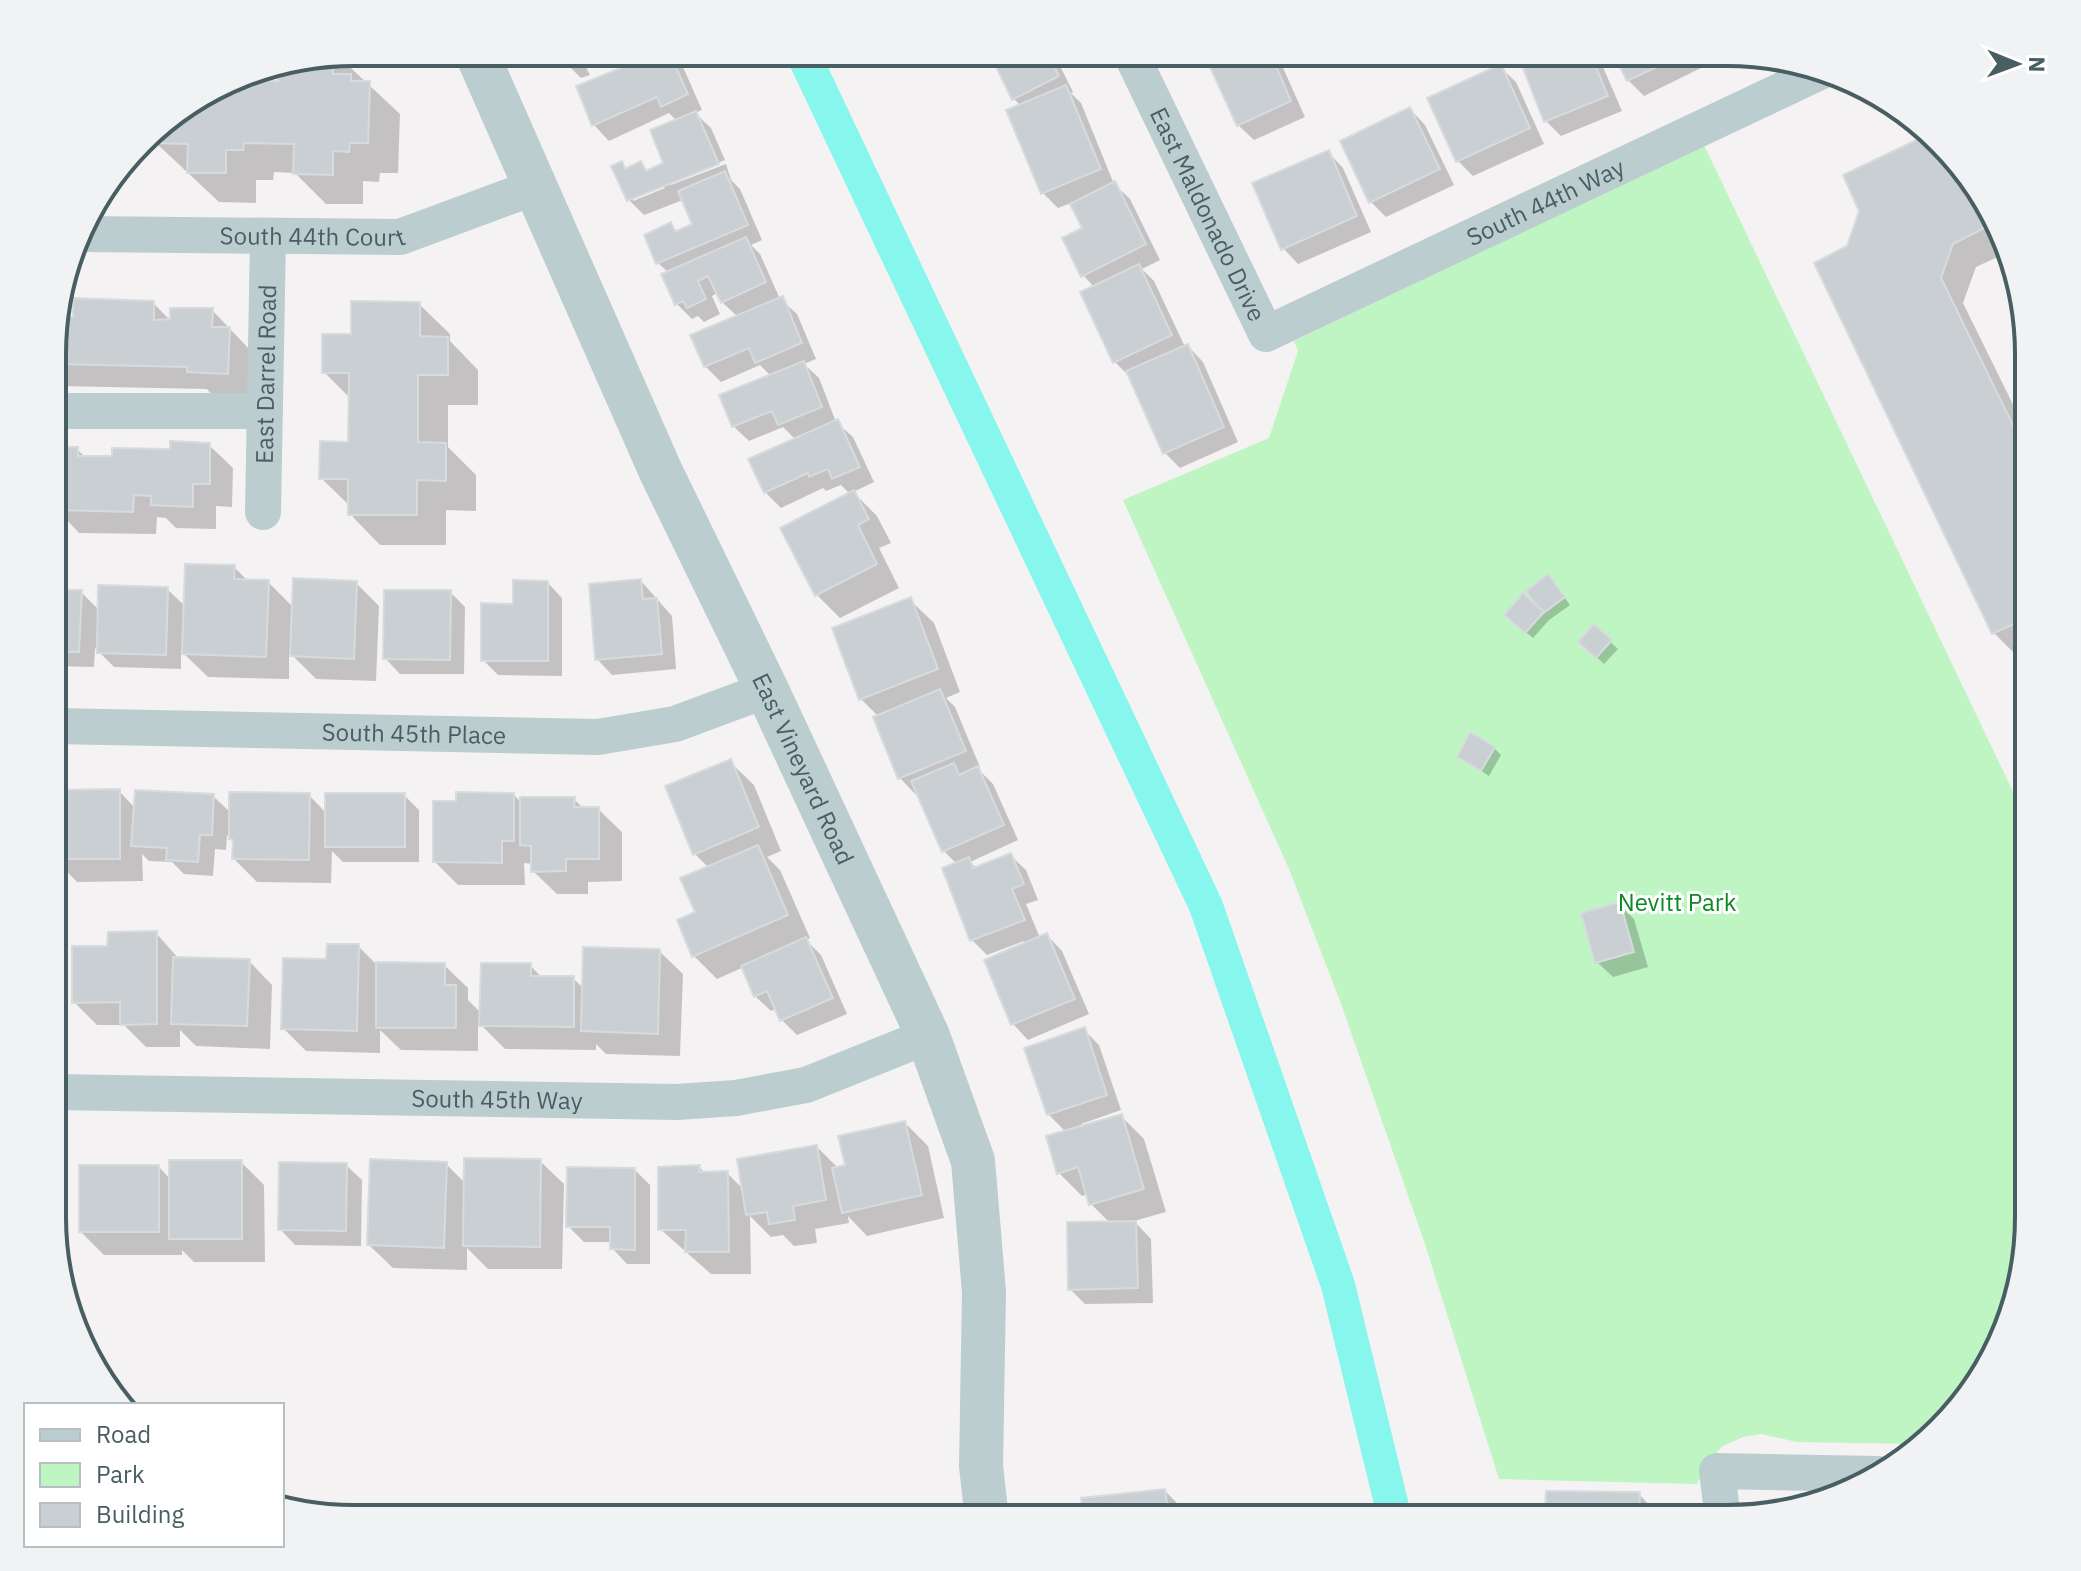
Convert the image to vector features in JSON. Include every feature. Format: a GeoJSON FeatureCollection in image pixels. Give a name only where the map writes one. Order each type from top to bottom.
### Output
{"type":"FeatureCollection","features":[{"type":"Feature","properties":{"kind":"street","name":"East Vineyard Road"},"geometry":{"type":"LineString","coordinates":[[482,66],[661,472],[767,690],[928,1036],[973,1161],[984,1292],[981,1466],[985,1505]]}},
{"type":"Feature","properties":{"kind":"street","name":"East Maldonado Drive"},"geometry":{"type":"LineString","coordinates":[[1137,66],[1266,334]]}},
{"type":"Feature","properties":{"kind":"street","name":"South 44th Way"},"geometry":{"type":"LineString","coordinates":[[1266,334],[1808,78]]}},
{"type":"Feature","properties":{"kind":"street","name":"South 44th Court"},"geometry":{"type":"LineString","coordinates":[[93,234],[400,237],[535,187]]}},
{"type":"Feature","properties":{"kind":"street","name":"East Darrel Road"},"geometry":{"type":"LineString","coordinates":[[263,512],[268,237]]}},
{"type":"Feature","properties":{"kind":"street"},"geometry":{"type":"LineString","coordinates":[[66,411],[265,411]]}},
{"type":"Feature","properties":{"kind":"street","name":"South 45th Place"},"geometry":{"type":"LineString","coordinates":[[66,726],[598,737],[675,724],[767,690]]}},
{"type":"Feature","properties":{"kind":"street","name":"South 45th Way"},"geometry":{"type":"LineString","coordinates":[[66,1092],[677,1102],[736,1098],[806,1085],[928,1036]]}},
{"type":"Feature","properties":{"kind":"street"},"geometry":{"type":"LineString","coordinates":[[1721,1505],[1717,1471],[1857,1474]]}},
{"type":"Feature","properties":{"kind":"green space","name":"Nevitt Park"},"geometry":{"type":"Polygon","coordinates":[[[1704,145],[2015,796],[2013,1255],[2000,1310],[1976,1361],[1944,1407],[1905,1444],[1797,1442],[1761,1434],[1743,1437],[1723,1446],[1708,1461],[1697,1484],[1499,1479],[1424,1241],[1340,1001],[1289,869],[1123,500],[1269,438],[1298,351],[1294,341],[1704,145]]]}},
{"type":"Feature","properties":{"kind":"building"},"geometry":{"type":"Polygon","coordinates":[[[625,66],[675,66],[688,94],[661,107],[657,97],[592,126],[576,86],[625,66]]]}},
{"type":"Feature","properties":{"kind":"building"},"geometry":{"type":"Polygon","coordinates":[[[996,66],[1054,66],[1059,76],[1012,100],[996,66]]]}},
{"type":"Feature","properties":{"kind":"building"},"geometry":{"type":"Polygon","coordinates":[[[1209,66],[1276,66],[1291,101],[1237,126],[1209,66]]]}},
{"type":"Feature","properties":{"kind":"building"},"geometry":{"type":"Polygon","coordinates":[[[1502,66],[1530,128],[1456,162],[1427,98],[1502,66]]]}},
{"type":"Feature","properties":{"kind":"building"},"geometry":{"type":"Polygon","coordinates":[[[1595,66],[1608,96],[1544,122],[1523,68],[1595,66]]]}},
{"type":"Feature","properties":{"kind":"building"},"geometry":{"type":"Polygon","coordinates":[[[1620,66],[1659,66],[1627,81],[1620,66]]]}},
{"type":"Feature","properties":{"kind":"building"},"geometry":{"type":"Polygon","coordinates":[[[333,67],[333,74],[351,74],[351,81],[370,81],[368,143],[350,143],[349,152],[333,151],[333,175],[293,174],[294,144],[244,143],[243,150],[226,150],[226,173],[187,173],[188,144],[157,143],[179,125],[227,96],[261,81],[278,81],[279,76],[333,67]]]}},
{"type":"Feature","properties":{"kind":"building"},"geometry":{"type":"Polygon","coordinates":[[[1066,85],[1101,169],[1041,194],[1006,110],[1066,85]]]}},
{"type":"Feature","properties":{"kind":"building"},"geometry":{"type":"Polygon","coordinates":[[[1410,107],[1440,169],[1369,203],[1340,141],[1410,107]]]}},
{"type":"Feature","properties":{"kind":"building"},"geometry":{"type":"Polygon","coordinates":[[[696,111],[719,164],[627,201],[611,166],[622,161],[625,169],[641,161],[646,171],[663,163],[650,130],[696,111]]]}},
{"type":"Feature","properties":{"kind":"building"},"geometry":{"type":"Polygon","coordinates":[[[1919,139],[1956,179],[1985,228],[1953,244],[1941,278],[2015,429],[2015,623],[1992,634],[1814,263],[1847,246],[1859,211],[1843,175],[1919,139]]]}},
{"type":"Feature","properties":{"kind":"building"},"geometry":{"type":"Polygon","coordinates":[[[1329,150],[1357,216],[1281,250],[1252,183],[1329,150]]]}},
{"type":"Feature","properties":{"kind":"building"},"geometry":{"type":"Polygon","coordinates":[[[725,171],[748,225],[656,264],[644,235],[671,222],[675,232],[692,224],[678,191],[725,171]]]}},
{"type":"Feature","properties":{"kind":"building"},"geometry":{"type":"Polygon","coordinates":[[[1115,181],[1146,244],[1081,277],[1062,238],[1082,228],[1070,204],[1115,181]]]}},
{"type":"Feature","properties":{"kind":"building"},"geometry":{"type":"Polygon","coordinates":[[[746,237],[766,282],[721,303],[708,276],[698,281],[706,299],[687,308],[683,301],[675,305],[661,274],[746,237]]]}},
{"type":"Feature","properties":{"kind":"building"},"geometry":{"type":"Polygon","coordinates":[[[1139,264],[1172,335],[1113,363],[1080,292],[1139,264]]]}},
{"type":"Feature","properties":{"kind":"building"},"geometry":{"type":"Polygon","coordinates":[[[783,296],[802,343],[755,363],[749,348],[704,367],[690,335],[783,296]]]}},
{"type":"Feature","properties":{"kind":"building"},"geometry":{"type":"Polygon","coordinates":[[[73,298],[154,301],[154,320],[170,319],[170,308],[213,308],[212,327],[230,327],[228,374],[187,372],[187,367],[66,364],[68,317],[73,317],[73,298]]]}},
{"type":"Feature","properties":{"kind":"building"},"geometry":{"type":"Polygon","coordinates":[[[351,301],[420,302],[420,336],[448,337],[448,375],[418,375],[418,442],[446,443],[446,481],[417,480],[417,515],[348,515],[348,479],[319,479],[320,441],[348,442],[349,373],[322,373],[322,334],[351,334],[351,301]]]}},
{"type":"Feature","properties":{"kind":"building"},"geometry":{"type":"Polygon","coordinates":[[[1188,344],[1224,427],[1163,454],[1126,371],[1188,344]]]}},
{"type":"Feature","properties":{"kind":"building"},"geometry":{"type":"Polygon","coordinates":[[[804,361],[822,407],[778,425],[772,411],[732,427],[719,395],[804,361]]]}},
{"type":"Feature","properties":{"kind":"building"},"geometry":{"type":"Polygon","coordinates":[[[838,419],[860,467],[832,479],[828,469],[809,477],[808,473],[764,493],[748,459],[838,419]]]}},
{"type":"Feature","properties":{"kind":"building"},"geometry":{"type":"Polygon","coordinates":[[[170,441],[210,443],[210,484],[193,484],[193,507],[151,505],[151,496],[134,495],[133,512],[66,510],[66,447],[78,447],[78,456],[112,456],[112,448],[170,449],[170,441]]]}},
{"type":"Feature","properties":{"kind":"building"},"geometry":{"type":"Polygon","coordinates":[[[854,490],[869,519],[858,525],[877,564],[815,596],[780,528],[854,490]]]}},
{"type":"Feature","properties":{"kind":"building"},"geometry":{"type":"Polygon","coordinates":[[[185,564],[235,565],[234,579],[269,580],[266,657],[182,654],[185,564]]]}},
{"type":"Feature","properties":{"kind":"building"},"geometry":{"type":"Polygon","coordinates":[[[1548,574],[1565,597],[1542,614],[1526,591],[1548,574]]]}},
{"type":"Feature","properties":{"kind":"building"},"geometry":{"type":"Polygon","coordinates":[[[293,578],[357,581],[354,659],[290,656],[293,578]]]}},
{"type":"Feature","properties":{"kind":"building"},"geometry":{"type":"Polygon","coordinates":[[[641,579],[643,599],[657,598],[662,654],[595,660],[589,584],[641,579]]]}},
{"type":"Feature","properties":{"kind":"building"},"geometry":{"type":"Polygon","coordinates":[[[513,580],[548,581],[548,661],[481,661],[481,603],[513,604],[513,580]]]}},
{"type":"Feature","properties":{"kind":"building"},"geometry":{"type":"Polygon","coordinates":[[[98,585],[168,587],[166,655],[97,653],[98,585]]]}},
{"type":"Feature","properties":{"kind":"building"},"geometry":{"type":"Polygon","coordinates":[[[66,590],[82,590],[79,652],[66,652],[66,590]]]}},
{"type":"Feature","properties":{"kind":"building"},"geometry":{"type":"Polygon","coordinates":[[[384,590],[451,590],[450,660],[383,659],[384,590]]]}},
{"type":"Feature","properties":{"kind":"building"},"geometry":{"type":"Polygon","coordinates":[[[1523,593],[1544,612],[1525,633],[1504,615],[1523,593]]]}},
{"type":"Feature","properties":{"kind":"building"},"geometry":{"type":"Polygon","coordinates":[[[911,597],[938,669],[859,700],[832,628],[911,597]]]}},
{"type":"Feature","properties":{"kind":"building"},"geometry":{"type":"Polygon","coordinates":[[[1594,624],[1612,640],[1596,658],[1578,642],[1594,624]]]}},
{"type":"Feature","properties":{"kind":"building"},"geometry":{"type":"Polygon","coordinates":[[[940,689],[966,751],[898,779],[873,717],[940,689]]]}},
{"type":"Feature","properties":{"kind":"building"},"geometry":{"type":"Polygon","coordinates":[[[1470,732],[1495,747],[1481,771],[1457,757],[1470,732]]]}},
{"type":"Feature","properties":{"kind":"building"},"geometry":{"type":"Polygon","coordinates":[[[731,759],[759,827],[693,855],[665,786],[731,759]]]}},
{"type":"Feature","properties":{"kind":"building"},"geometry":{"type":"Polygon","coordinates":[[[954,763],[959,775],[978,766],[1004,825],[942,852],[911,781],[954,763]]]}},
{"type":"Feature","properties":{"kind":"building"},"geometry":{"type":"Polygon","coordinates":[[[120,789],[120,859],[66,859],[66,790],[120,789]]]}},
{"type":"Feature","properties":{"kind":"building"},"geometry":{"type":"Polygon","coordinates":[[[135,790],[214,794],[212,835],[200,835],[198,862],[166,860],[167,848],[131,846],[135,790]]]}},
{"type":"Feature","properties":{"kind":"building"},"geometry":{"type":"Polygon","coordinates":[[[229,792],[310,793],[309,860],[232,859],[229,792]]]}},
{"type":"Feature","properties":{"kind":"building"},"geometry":{"type":"Polygon","coordinates":[[[456,792],[514,793],[514,841],[502,841],[502,863],[433,862],[433,801],[456,801],[456,792]]]}},
{"type":"Feature","properties":{"kind":"building"},"geometry":{"type":"Polygon","coordinates":[[[325,793],[405,793],[405,847],[325,847],[325,793]]]}},
{"type":"Feature","properties":{"kind":"building"},"geometry":{"type":"Polygon","coordinates":[[[520,797],[575,797],[574,807],[599,807],[599,859],[566,859],[566,871],[531,872],[531,846],[520,845],[520,797]]]}},
{"type":"Feature","properties":{"kind":"building"},"geometry":{"type":"Polygon","coordinates":[[[758,845],[788,915],[692,957],[677,920],[695,912],[680,878],[758,845]]]}},
{"type":"Feature","properties":{"kind":"building"},"geometry":{"type":"Polygon","coordinates":[[[1011,853],[1024,884],[1012,889],[1025,920],[970,941],[942,868],[969,857],[973,868],[1011,853]]]}},
{"type":"Feature","properties":{"kind":"building"},"geometry":{"type":"Polygon","coordinates":[[[1620,902],[1634,952],[1595,963],[1581,913],[1620,902]]]}},
{"type":"Feature","properties":{"kind":"building"},"geometry":{"type":"Polygon","coordinates":[[[157,931],[157,1024],[120,1025],[120,1002],[72,1003],[72,946],[107,946],[108,932],[157,931]]]}},
{"type":"Feature","properties":{"kind":"building"},"geometry":{"type":"Polygon","coordinates":[[[1047,933],[1075,999],[1011,1025],[984,960],[1047,933]]]}},
{"type":"Feature","properties":{"kind":"building"},"geometry":{"type":"Polygon","coordinates":[[[806,937],[833,998],[780,1021],[767,991],[754,997],[741,966],[806,937]]]}},
{"type":"Feature","properties":{"kind":"building"},"geometry":{"type":"Polygon","coordinates":[[[327,944],[359,944],[357,1031],[281,1029],[283,958],[326,959],[327,944]]]}},
{"type":"Feature","properties":{"kind":"building"},"geometry":{"type":"Polygon","coordinates":[[[583,947],[660,949],[658,1034],[581,1031],[583,947]]]}},
{"type":"Feature","properties":{"kind":"building"},"geometry":{"type":"Polygon","coordinates":[[[173,957],[250,959],[247,1026],[171,1024],[173,957]]]}},
{"type":"Feature","properties":{"kind":"building"},"geometry":{"type":"Polygon","coordinates":[[[376,962],[445,963],[445,985],[456,985],[456,1028],[376,1028],[376,962]]]}},
{"type":"Feature","properties":{"kind":"building"},"geometry":{"type":"Polygon","coordinates":[[[481,963],[531,963],[531,976],[574,976],[574,1027],[479,1026],[481,963]]]}},
{"type":"Feature","properties":{"kind":"building"},"geometry":{"type":"Polygon","coordinates":[[[1085,1027],[1107,1095],[1047,1115],[1024,1048],[1085,1027]]]}},
{"type":"Feature","properties":{"kind":"building"},"geometry":{"type":"Polygon","coordinates":[[[1122,1114],[1144,1189],[1089,1205],[1078,1167],[1057,1174],[1046,1136],[1122,1114]]]}},
{"type":"Feature","properties":{"kind":"building"},"geometry":{"type":"Polygon","coordinates":[[[905,1121],[922,1195],[842,1213],[832,1168],[845,1165],[838,1136],[905,1121]]]}},
{"type":"Feature","properties":{"kind":"building"},"geometry":{"type":"Polygon","coordinates":[[[817,1145],[826,1200],[793,1206],[795,1220],[769,1224],[767,1212],[746,1215],[737,1159],[817,1145]]]}},
{"type":"Feature","properties":{"kind":"building"},"geometry":{"type":"Polygon","coordinates":[[[464,1158],[541,1159],[540,1247],[463,1246],[464,1158]]]}},
{"type":"Feature","properties":{"kind":"building"},"geometry":{"type":"Polygon","coordinates":[[[370,1159],[447,1162],[444,1248],[367,1245],[370,1159]]]}},
{"type":"Feature","properties":{"kind":"building"},"geometry":{"type":"Polygon","coordinates":[[[169,1160],[242,1160],[242,1239],[169,1239],[169,1160]]]}},
{"type":"Feature","properties":{"kind":"building"},"geometry":{"type":"Polygon","coordinates":[[[279,1162],[347,1163],[346,1231],[278,1230],[279,1162]]]}},
{"type":"Feature","properties":{"kind":"building"},"geometry":{"type":"Polygon","coordinates":[[[79,1165],[159,1165],[159,1232],[79,1232],[79,1165]]]}},
{"type":"Feature","properties":{"kind":"building"},"geometry":{"type":"Polygon","coordinates":[[[700,1165],[699,1172],[728,1171],[729,1252],[685,1252],[686,1230],[658,1230],[658,1167],[700,1165]]]}},
{"type":"Feature","properties":{"kind":"building"},"geometry":{"type":"Polygon","coordinates":[[[567,1167],[635,1168],[635,1250],[610,1249],[610,1227],[566,1227],[567,1167]]]}},
{"type":"Feature","properties":{"kind":"building"},"geometry":{"type":"Polygon","coordinates":[[[1136,1221],[1138,1288],[1068,1290],[1067,1222],[1136,1221]]]}},
{"type":"Feature","properties":{"kind":"building"},"geometry":{"type":"Polygon","coordinates":[[[1165,1489],[1167,1505],[1082,1505],[1081,1498],[1165,1489]]]}},
{"type":"Feature","properties":{"kind":"building"},"geometry":{"type":"Polygon","coordinates":[[[1546,1491],[1640,1492],[1640,1505],[1546,1505],[1546,1491]]]}},
{"type":"Feature","properties":{"kind":"building"},"geometry":{"type":"Polygon","coordinates":[[[857,1504],[932,1504],[932,1505],[857,1504]]]}},
{"type":"Feature","properties":{"kind":"waterway"},"geometry":{"type":"LineString","coordinates":[[809,66],[1206,906],[1338,1285],[1392,1505]]}}]}
